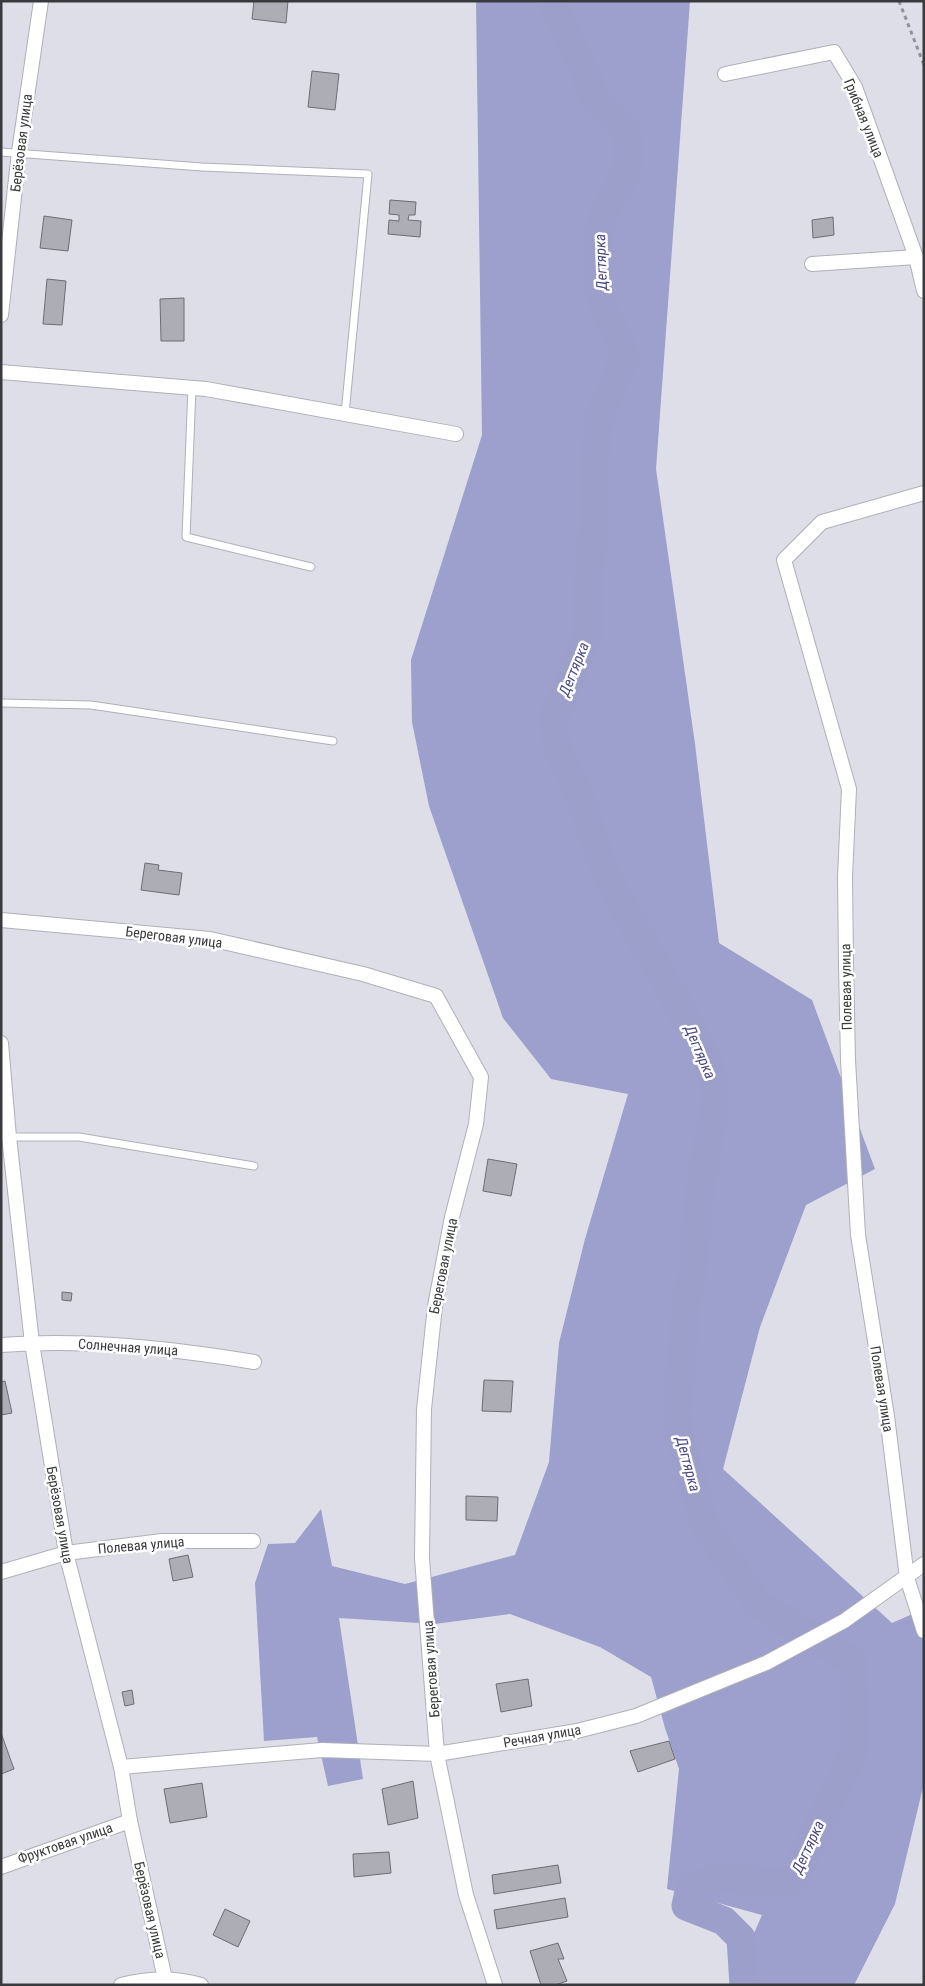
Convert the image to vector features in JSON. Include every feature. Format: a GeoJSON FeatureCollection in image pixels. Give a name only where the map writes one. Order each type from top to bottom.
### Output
{"type":"FeatureCollection","features":[{"type":"Feature","properties":{"kind":"street","name":"Берёзовая улица"},"geometry":{"type":"LineString","coordinates":[[1,315],[19,152],[41,1]]}},
{"type":"Feature","properties":{"kind":"street","name":"Грибная улица"},"geometry":{"type":"LineString","coordinates":[[725,74],[834,52],[854,87],[916,258],[924,291]]}},
{"type":"Feature","properties":{"kind":"street"},"geometry":{"type":"LineString","coordinates":[[812,264],[916,258]]}},
{"type":"Feature","properties":{"kind":"street"},"geometry":{"type":"LineString","coordinates":[[1,372],[192,388],[456,434]]}},
{"type":"Feature","properties":{"kind":"street","name":"Полевая улица"},"geometry":{"type":"LineString","coordinates":[[908,1578],[887,1416],[858,1236],[848,1060],[846,964],[845,877],[849,789],[784,560],[822,522],[924,493]]}},
{"type":"Feature","properties":{"kind":"street","name":"Береговая улица"},"geometry":{"type":"LineString","coordinates":[[1,920],[210,939],[363,974],[436,996],[481,1077],[476,1124],[452,1217],[435,1306],[424,1409],[422,1558],[437,1754],[466,1895],[495,1985]]}},
{"type":"Feature","properties":{"kind":"street","name":"Берёзовая улица"},"geometry":{"type":"LineString","coordinates":[[1,1043],[5,1137],[32,1343],[66,1552],[121,1767],[130,1821],[165,1979]]}},
{"type":"Feature","properties":{"kind":"street","name":"Солнечная улица"},"geometry":{"type":"LineString","coordinates":[[1,1345],[32,1343],[127,1345],[183,1350],[254,1362]]}},
{"type":"Feature","properties":{"kind":"street","name":"Полевая улица"},"geometry":{"type":"LineString","coordinates":[[1,1572],[66,1552],[162,1541],[253,1541]]}},
{"type":"Feature","properties":{"kind":"street","name":"Речная улица"},"geometry":{"type":"LineString","coordinates":[[121,1767],[322,1750],[437,1754],[577,1731],[636,1716],[766,1663],[844,1621],[908,1578],[924,1564]]}},
{"type":"Feature","properties":{"kind":"street"},"geometry":{"type":"LineString","coordinates":[[908,1578],[924,1631]]}},
{"type":"Feature","properties":{"kind":"street","name":"Фруктовая улица"},"geometry":{"type":"LineString","coordinates":[[2,1865],[130,1821]]}},
{"type":"Feature","properties":{"kind":"street"},"geometry":{"type":"LineString","coordinates":[[121,1985],[140,1980],[165,1979],[201,1985]]}},
{"type":"Feature","properties":{"kind":"lane"},"geometry":{"type":"LineString","coordinates":[[1,152],[202,166],[368,174],[345,414]]}},
{"type":"Feature","properties":{"kind":"lane"},"geometry":{"type":"LineString","coordinates":[[192,388],[186,537],[311,567]]}},
{"type":"Feature","properties":{"kind":"lane"},"geometry":{"type":"LineString","coordinates":[[1,703],[91,705],[333,741]]}},
{"type":"Feature","properties":{"kind":"lane"},"geometry":{"type":"LineString","coordinates":[[5,1137],[79,1137],[254,1166]]}},
{"type":"Feature","properties":{"kind":"path"},"geometry":{"type":"LineString","coordinates":[[899,1],[924,65]]}},
{"type":"Feature","properties":{"kind":"shaded area"},"geometry":{"type":"Polygon","coordinates":[[[476,1],[690,1],[656,469],[695,744],[719,943],[812,1000],[875,1169],[806,1205],[760,1327],[723,1469],[892,1623],[924,1609],[924,1783],[895,1904],[854,1985],[741,1985],[741,1963],[762,1915],[667,1889],[679,1769],[651,1677],[600,1647],[510,1614],[435,1624],[339,1618],[363,1779],[328,1786],[317,1737],[264,1741],[255,1583],[268,1544],[295,1543],[321,1509],[332,1566],[405,1584],[515,1555],[549,1462],[559,1343],[585,1239],[628,1094],[551,1079],[503,1018],[429,806],[412,722],[411,660],[482,435],[476,1]]]}},
{"type":"Feature","properties":{"kind":"building"},"geometry":{"type":"Polygon","coordinates":[[[254,1],[288,1],[286,23],[252,19],[254,1]]]}},
{"type":"Feature","properties":{"kind":"building"},"geometry":{"type":"Polygon","coordinates":[[[312,71],[339,74],[335,110],[308,107],[312,71]]]}},
{"type":"Feature","properties":{"kind":"building"},"geometry":{"type":"Polygon","coordinates":[[[390,200],[416,202],[415,215],[409,215],[408,220],[421,221],[420,237],[388,234],[389,220],[399,221],[399,215],[389,214],[390,200]]]}},
{"type":"Feature","properties":{"kind":"building"},"geometry":{"type":"Polygon","coordinates":[[[44,216],[72,220],[68,251],[40,248],[44,216]]]}},
{"type":"Feature","properties":{"kind":"building"},"geometry":{"type":"Polygon","coordinates":[[[833,217],[834,235],[813,238],[812,220],[833,217]]]}},
{"type":"Feature","properties":{"kind":"building"},"geometry":{"type":"Polygon","coordinates":[[[47,279],[66,281],[62,325],[43,324],[47,279]]]}},
{"type":"Feature","properties":{"kind":"building"},"geometry":{"type":"Polygon","coordinates":[[[184,298],[184,341],[161,341],[160,299],[184,298]]]}},
{"type":"Feature","properties":{"kind":"building"},"geometry":{"type":"Polygon","coordinates":[[[145,863],[159,865],[158,870],[182,873],[179,895],[141,890],[145,863]]]}},
{"type":"Feature","properties":{"kind":"building"},"geometry":{"type":"Polygon","coordinates":[[[488,1159],[517,1164],[511,1196],[483,1191],[488,1159]]]}},
{"type":"Feature","properties":{"kind":"building"},"geometry":{"type":"Polygon","coordinates":[[[62,1292],[72,1293],[71,1301],[62,1300],[62,1292]]]}},
{"type":"Feature","properties":{"kind":"building"},"geometry":{"type":"Polygon","coordinates":[[[484,1380],[513,1381],[511,1412],[482,1411],[484,1380]]]}},
{"type":"Feature","properties":{"kind":"building"},"geometry":{"type":"Polygon","coordinates":[[[5,1381],[12,1413],[1,1415],[1,1382],[5,1381]]]}},
{"type":"Feature","properties":{"kind":"building"},"geometry":{"type":"Polygon","coordinates":[[[466,1496],[498,1497],[497,1521],[466,1520],[466,1496]]]}},
{"type":"Feature","properties":{"kind":"building"},"geometry":{"type":"Polygon","coordinates":[[[188,1555],[193,1577],[173,1581],[169,1559],[188,1555]]]}},
{"type":"Feature","properties":{"kind":"building"},"geometry":{"type":"Polygon","coordinates":[[[528,1679],[532,1706],[501,1712],[496,1684],[528,1679]]]}},
{"type":"Feature","properties":{"kind":"building"},"geometry":{"type":"Polygon","coordinates":[[[132,1690],[134,1704],[125,1706],[122,1692],[132,1690]]]}},
{"type":"Feature","properties":{"kind":"building"},"geometry":{"type":"Polygon","coordinates":[[[1,1733],[14,1769],[1,1774],[1,1733]]]}},
{"type":"Feature","properties":{"kind":"building"},"geometry":{"type":"Polygon","coordinates":[[[669,1741],[675,1759],[638,1772],[630,1751],[669,1741]]]}},
{"type":"Feature","properties":{"kind":"building"},"geometry":{"type":"Polygon","coordinates":[[[413,1781],[418,1818],[388,1825],[382,1789],[413,1781]]]}},
{"type":"Feature","properties":{"kind":"building"},"geometry":{"type":"Polygon","coordinates":[[[202,1783],[207,1817],[170,1823],[164,1789],[202,1783]]]}},
{"type":"Feature","properties":{"kind":"building"},"geometry":{"type":"Polygon","coordinates":[[[389,1852],[391,1873],[354,1877],[353,1854],[389,1852]]]}},
{"type":"Feature","properties":{"kind":"building"},"geometry":{"type":"Polygon","coordinates":[[[558,1865],[561,1883],[494,1894],[492,1875],[558,1865]]]}},
{"type":"Feature","properties":{"kind":"building"},"geometry":{"type":"Polygon","coordinates":[[[565,1898],[568,1917],[497,1929],[494,1910],[565,1898]]]}},
{"type":"Feature","properties":{"kind":"building"},"geometry":{"type":"Polygon","coordinates":[[[225,1909],[250,1921],[238,1947],[213,1935],[225,1909]]]}},
{"type":"Feature","properties":{"kind":"building"},"geometry":{"type":"Polygon","coordinates":[[[558,1943],[564,1959],[558,1959],[567,1981],[555,1985],[541,1985],[530,1951],[558,1943]]]}},
{"type":"Feature","properties":{"kind":"waterway","name":"Дегтярка"},"geometry":{"type":"LineString","coordinates":[[552,1],[589,81],[596,103],[625,128],[629,154],[627,168],[604,214],[599,236],[598,272],[600,291],[606,315],[622,346],[624,360],[599,418],[594,470],[594,526],[588,582],[587,637],[553,720],[557,747],[581,799],[599,856],[610,883],[680,1007],[707,1060],[715,1087],[714,1113],[699,1194],[693,1275],[686,1301],[677,1411],[680,1438],[705,1526],[758,1604],[853,1661],[855,1749],[791,1883],[718,1878],[690,1887],[686,1906],[724,1921],[741,1938],[744,1985]]}}]}
